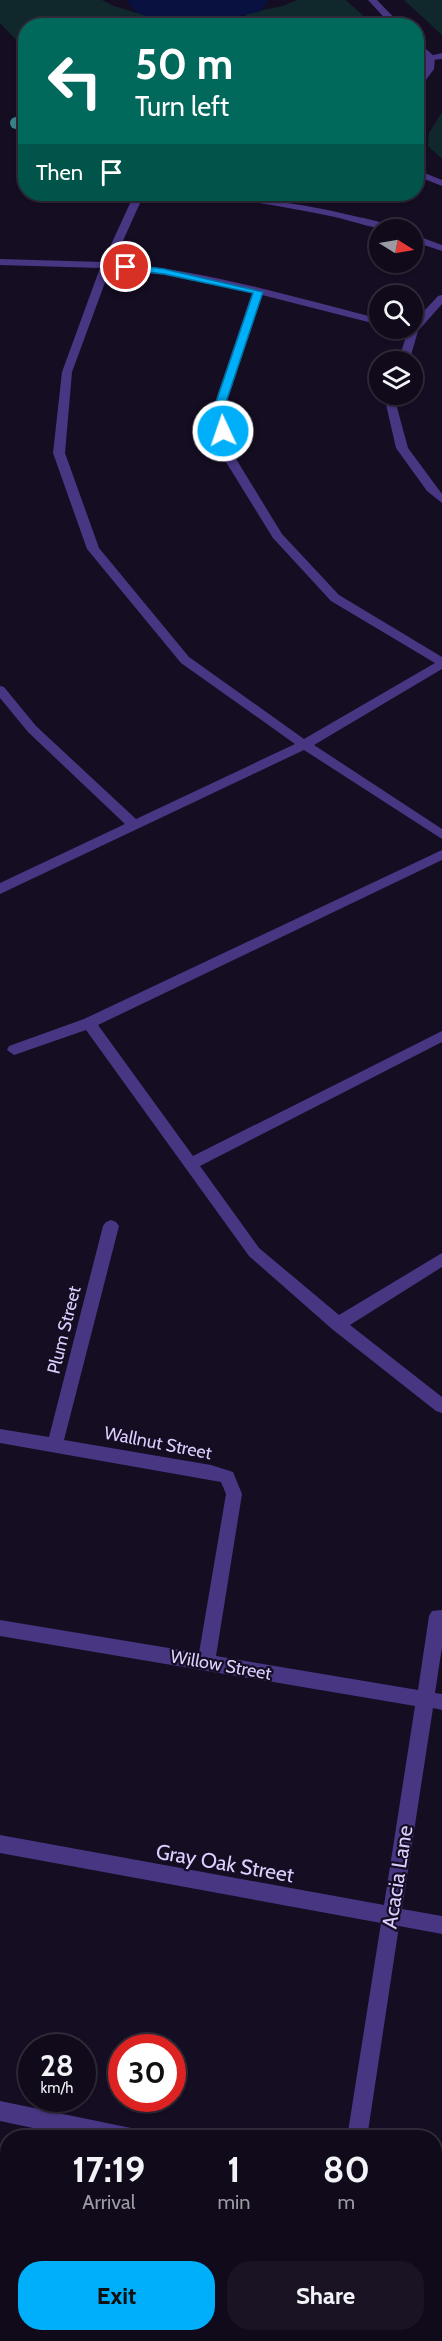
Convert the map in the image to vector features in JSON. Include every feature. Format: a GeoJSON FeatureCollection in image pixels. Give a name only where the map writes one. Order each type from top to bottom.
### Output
{"type":"FeatureCollection","features":[{"type":"Feature","properties":{"kind":"street"},"geometry":{"type":"LineString","coordinates":[[372,0],[390,18]]}},
{"type":"Feature","properties":{"kind":"street"},"geometry":{"type":"LineString","coordinates":[[424,52],[429,57],[429,69],[424,76]]}},
{"type":"Feature","properties":{"kind":"street"},"geometry":{"type":"LineString","coordinates":[[429,57],[442,57]]}},
{"type":"Feature","properties":{"kind":"street"},"geometry":{"type":"LineString","coordinates":[[424,176],[442,183]]}},
{"type":"Feature","properties":{"kind":"street"},"geometry":{"type":"LineString","coordinates":[[136,201],[107,265],[67,372],[59,453],[93,549],[185,660],[304,745],[442,835]]}},
{"type":"Feature","properties":{"kind":"street"},"geometry":{"type":"LineString","coordinates":[[250,201],[324,210],[369,223]]}},
{"type":"Feature","properties":{"kind":"street"},"geometry":{"type":"LineString","coordinates":[[423,241],[442,248]]}},
{"type":"Feature","properties":{"kind":"street"},"geometry":{"type":"LineString","coordinates":[[0,262],[107,265],[164,272],[369,319]]}},
{"type":"Feature","properties":{"kind":"street"},"geometry":{"type":"LineString","coordinates":[[0,889],[304,745],[442,663],[335,598],[278,536],[227,454],[219,408],[258,292]]}},
{"type":"Feature","properties":{"kind":"street"},"geometry":{"type":"LineString","coordinates":[[423,316],[442,298]]}},
{"type":"Feature","properties":{"kind":"street"},"geometry":{"type":"LineString","coordinates":[[391,405],[402,448],[431,489],[442,500]]}},
{"type":"Feature","properties":{"kind":"street"},"geometry":{"type":"LineString","coordinates":[[0,690],[32,729],[134,825]]}},
{"type":"Feature","properties":{"kind":"street"},"geometry":{"type":"LineString","coordinates":[[14,1050],[89,1023],[442,855]]}},
{"type":"Feature","properties":{"kind":"street"},"geometry":{"type":"LineString","coordinates":[[89,1023],[254,1252],[338,1324],[442,1406]]}},
{"type":"Feature","properties":{"kind":"street"},"geometry":{"type":"LineString","coordinates":[[190,1164],[442,1036]]}},
{"type":"Feature","properties":{"kind":"street","name":"Plum Street"},"geometry":{"type":"LineString","coordinates":[[55,1444],[111,1226]]}},
{"type":"Feature","properties":{"kind":"street"},"geometry":{"type":"LineString","coordinates":[[338,1324],[442,1259]]}},
{"type":"Feature","properties":{"kind":"street","name":"Wallnut Street"},"geometry":{"type":"LineString","coordinates":[[0,1437],[55,1444],[227,1477],[234,1494],[206,1663]]}},
{"type":"Feature","properties":{"kind":"street","name":"Acacia Lane"},"geometry":{"type":"LineString","coordinates":[[358,2130],[391,1917],[434,1701],[438,1616]]}},
{"type":"Feature","properties":{"kind":"street","name":"Willow Street"},"geometry":{"type":"LineString","coordinates":[[0,1628],[434,1701]]}},
{"type":"Feature","properties":{"kind":"street","name":"Gray Oak Street"},"geometry":{"type":"LineString","coordinates":[[0,1845],[442,1925]]}},
{"type":"Feature","properties":{"kind":"street"},"geometry":{"type":"LineString","coordinates":[[0,2111],[92,2130]]}},
{"type":"Feature","properties":{"kind":"green space"},"geometry":{"type":"Polygon","coordinates":[[[0,0],[102,0],[149,18],[18,18],[18,42],[0,23],[0,0]]]}},
{"type":"Feature","properties":{"kind":"green space"},"geometry":{"type":"Polygon","coordinates":[[[297,0],[346,0],[365,18],[244,18],[247,13],[283,6],[297,0]]]}},
{"type":"Feature","properties":{"kind":"green space"},"geometry":{"type":"Polygon","coordinates":[[[404,0],[442,0],[442,35],[404,0]]]}},
{"type":"Feature","properties":{"kind":"green space"},"geometry":{"type":"Polygon","coordinates":[[[442,112],[442,159],[428,146],[429,133],[442,112]]]}},
{"type":"Feature","properties":{"kind":"waterway"},"geometry":{"type":"LineString","coordinates":[[154,0],[166,4],[242,0]]}},
{"type":"Feature","properties":{"kind":"route"},"geometry":{"type":"LineString","coordinates":[[126,267],[164,272],[258,292],[219,408],[223,431]]}}]}
